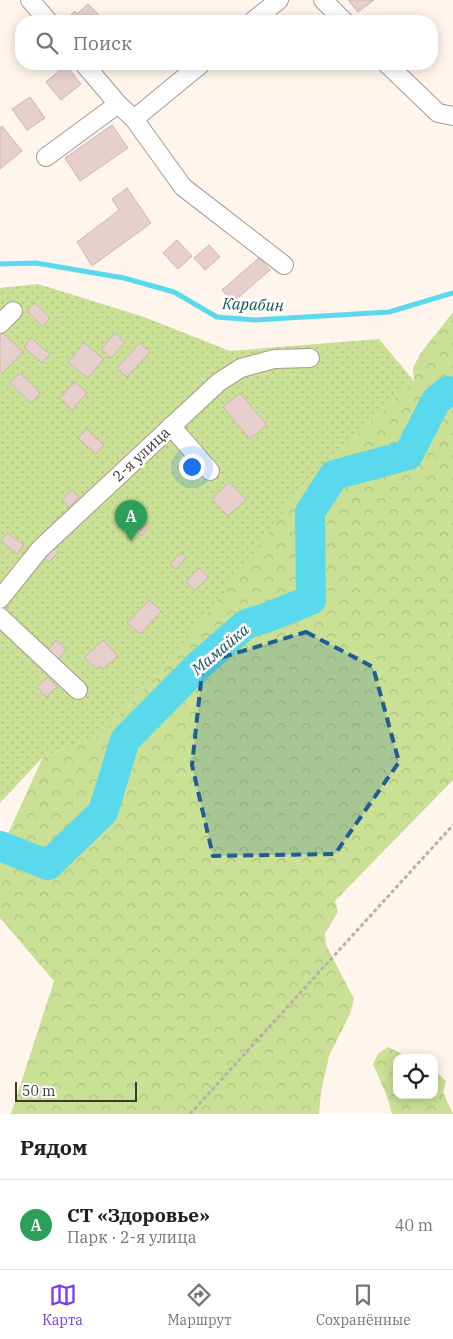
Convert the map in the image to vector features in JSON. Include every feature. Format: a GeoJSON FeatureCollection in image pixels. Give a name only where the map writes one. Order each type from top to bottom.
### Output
{"type":"FeatureCollection","features":[{"type":"Feature","properties":{"kind":"street"},"geometry":{"type":"LineString","coordinates":[[30,0],[43,15]]}},
{"type":"Feature","properties":{"kind":"street"},"geometry":{"type":"LineString","coordinates":[[260,15],[279,0]]}},
{"type":"Feature","properties":{"kind":"street"},"geometry":{"type":"LineString","coordinates":[[323,0],[338,15]]}},
{"type":"Feature","properties":{"kind":"street"},"geometry":{"type":"LineString","coordinates":[[89,70],[118,104],[134,119],[183,187],[284,265]]}},
{"type":"Feature","properties":{"kind":"street"},"geometry":{"type":"LineString","coordinates":[[134,119],[194,70]]}},
{"type":"Feature","properties":{"kind":"street"},"geometry":{"type":"LineString","coordinates":[[394,70],[438,114],[453,116]]}},
{"type":"Feature","properties":{"kind":"street"},"geometry":{"type":"LineString","coordinates":[[46,157],[118,104]]}},
{"type":"Feature","properties":{"kind":"street"},"geometry":{"type":"LineString","coordinates":[[0,324],[13,311]]}},
{"type":"Feature","properties":{"kind":"street","name":"2-я улица"},"geometry":{"type":"LineString","coordinates":[[0,599],[40,549],[219,382],[241,368],[274,359],[310,358]]}},
{"type":"Feature","properties":{"kind":"street"},"geometry":{"type":"LineString","coordinates":[[171,426],[210,471]]}},
{"type":"Feature","properties":{"kind":"street"},"geometry":{"type":"LineString","coordinates":[[0,617],[78,690]]}},
{"type":"Feature","properties":{"kind":"path"},"geometry":{"type":"LineString","coordinates":[[190,1114],[453,825]]}},
{"type":"Feature","properties":{"kind":"highlighted area"},"geometry":{"type":"Polygon","coordinates":[[[306,632],[373,667],[399,762],[335,854],[213,856],[192,765],[203,663],[306,632]]]}},
{"type":"Feature","properties":{"kind":"green space"},"geometry":{"type":"Polygon","coordinates":[[[38,284],[144,317],[230,351],[379,339],[414,381],[303,486],[222,595],[157,676],[99,736],[43,757],[0,803],[0,288],[38,284]]]}},
{"type":"Feature","properties":{"kind":"green space"},"geometry":{"type":"Polygon","coordinates":[[[453,312],[453,780],[335,901],[338,912],[325,933],[326,945],[354,999],[350,1014],[329,1056],[321,1092],[319,1114],[11,1114],[54,981],[0,918],[0,851],[43,757],[99,736],[157,676],[303,486],[414,381],[413,368],[420,354],[453,312]]]}},
{"type":"Feature","properties":{"kind":"green space"},"geometry":{"type":"Polygon","coordinates":[[[388,1047],[402,1054],[393,1054],[393,1099],[438,1099],[438,1074],[446,1081],[443,1092],[453,1114],[392,1114],[387,1096],[373,1064],[378,1054],[388,1047]]]}},
{"type":"Feature","properties":{"kind":"building"},"geometry":{"type":"Polygon","coordinates":[[[348,0],[374,0],[358,12],[348,0]]]}},
{"type":"Feature","properties":{"kind":"building"},"geometry":{"type":"Polygon","coordinates":[[[88,4],[99,15],[70,15],[75,11],[77,14],[88,4]]]}},
{"type":"Feature","properties":{"kind":"building"},"geometry":{"type":"Polygon","coordinates":[[[60,70],[70,70],[81,84],[61,100],[46,82],[60,70]]]}},
{"type":"Feature","properties":{"kind":"building"},"geometry":{"type":"Polygon","coordinates":[[[30,97],[45,118],[27,130],[12,109],[30,97]]]}},
{"type":"Feature","properties":{"kind":"building"},"geometry":{"type":"Polygon","coordinates":[[[112,125],[128,148],[80,181],[65,158],[112,125]]]}},
{"type":"Feature","properties":{"kind":"building"},"geometry":{"type":"Polygon","coordinates":[[[2,126],[22,151],[0,169],[0,128],[2,126]]]}},
{"type":"Feature","properties":{"kind":"building"},"geometry":{"type":"Polygon","coordinates":[[[127,188],[151,223],[92,266],[77,242],[119,210],[112,199],[127,188]]]}},
{"type":"Feature","properties":{"kind":"building"},"geometry":{"type":"Polygon","coordinates":[[[177,240],[192,256],[178,269],[163,253],[177,240]]]}},
{"type":"Feature","properties":{"kind":"building"},"geometry":{"type":"Polygon","coordinates":[[[209,245],[220,257],[205,270],[194,258],[209,245]]]}},
{"type":"Feature","properties":{"kind":"building"},"geometry":{"type":"Polygon","coordinates":[[[259,258],[270,270],[233,302],[222,290],[259,258]]]}},
{"type":"Feature","properties":{"kind":"building"},"geometry":{"type":"Polygon","coordinates":[[[35,303],[50,318],[42,326],[27,311],[35,303]]]}},
{"type":"Feature","properties":{"kind":"building"},"geometry":{"type":"Polygon","coordinates":[[[3,333],[23,352],[2,373],[0,372],[0,336],[3,333]]]}},
{"type":"Feature","properties":{"kind":"building"},"geometry":{"type":"Polygon","coordinates":[[[115,333],[125,342],[111,358],[101,349],[115,333]]]}},
{"type":"Feature","properties":{"kind":"building"},"geometry":{"type":"Polygon","coordinates":[[[31,338],[50,354],[42,363],[24,347],[31,338]]]}},
{"type":"Feature","properties":{"kind":"building"},"geometry":{"type":"Polygon","coordinates":[[[84,343],[104,359],[88,378],[68,362],[84,343]]]}},
{"type":"Feature","properties":{"kind":"building"},"geometry":{"type":"Polygon","coordinates":[[[140,343],[150,352],[127,377],[117,368],[140,343]]]}},
{"type":"Feature","properties":{"kind":"building"},"geometry":{"type":"Polygon","coordinates":[[[20,373],[40,393],[31,403],[10,383],[20,373]]]}},
{"type":"Feature","properties":{"kind":"building"},"geometry":{"type":"Polygon","coordinates":[[[75,382],[87,393],[72,410],[60,398],[75,382]]]}},
{"type":"Feature","properties":{"kind":"building"},"geometry":{"type":"Polygon","coordinates":[[[240,393],[267,425],[250,439],[223,407],[240,393]]]}},
{"type":"Feature","properties":{"kind":"building"},"geometry":{"type":"Polygon","coordinates":[[[87,429],[104,445],[96,454],[78,438],[87,429]]]}},
{"type":"Feature","properties":{"kind":"building"},"geometry":{"type":"Polygon","coordinates":[[[229,482],[246,500],[228,516],[212,499],[229,482]]]}},
{"type":"Feature","properties":{"kind":"building"},"geometry":{"type":"Polygon","coordinates":[[[72,490],[79,497],[69,507],[62,499],[72,490]]]}},
{"type":"Feature","properties":{"kind":"building"},"geometry":{"type":"Polygon","coordinates":[[[141,521],[149,527],[141,536],[134,529],[141,521]]]}},
{"type":"Feature","properties":{"kind":"building"},"geometry":{"type":"Polygon","coordinates":[[[7,533],[24,545],[17,554],[1,541],[7,533]]]}},
{"type":"Feature","properties":{"kind":"building"},"geometry":{"type":"Polygon","coordinates":[[[51,546],[58,553],[49,562],[41,555],[51,546]]]}},
{"type":"Feature","properties":{"kind":"building"},"geometry":{"type":"Polygon","coordinates":[[[181,553],[186,558],[176,569],[170,564],[181,553]]]}},
{"type":"Feature","properties":{"kind":"building"},"geometry":{"type":"Polygon","coordinates":[[[199,568],[208,577],[195,590],[186,582],[199,568]]]}},
{"type":"Feature","properties":{"kind":"building"},"geometry":{"type":"Polygon","coordinates":[[[149,600],[161,611],[140,634],[127,623],[149,600]]]}},
{"type":"Feature","properties":{"kind":"building"},"geometry":{"type":"Polygon","coordinates":[[[56,640],[66,649],[56,663],[46,653],[56,640]]]}},
{"type":"Feature","properties":{"kind":"building"},"geometry":{"type":"Polygon","coordinates":[[[103,640],[118,656],[103,669],[99,666],[96,669],[85,657],[103,640]]]}},
{"type":"Feature","properties":{"kind":"building"},"geometry":{"type":"Polygon","coordinates":[[[48,677],[57,687],[46,697],[37,687],[48,677]]]}},
{"type":"Feature","properties":{"kind":"waterway","name":"Карабин"},"geometry":{"type":"LineString","coordinates":[[0,264],[36,263],[124,278],[174,292],[217,317],[255,320],[389,312],[453,293]]}},
{"type":"Feature","properties":{"kind":"waterway","name":"Мамайка"},"geometry":{"type":"LineString","coordinates":[[0,846],[48,865],[103,812],[125,740],[199,665],[246,624],[311,600],[310,512],[334,475],[408,455],[436,401],[448,391],[453,392]]}},
{"type":"Feature","properties":{"kind":"place","name":"СТ «Здоровье»"},"geometry":{"type":"Point","coordinates":[131,541]}}]}
